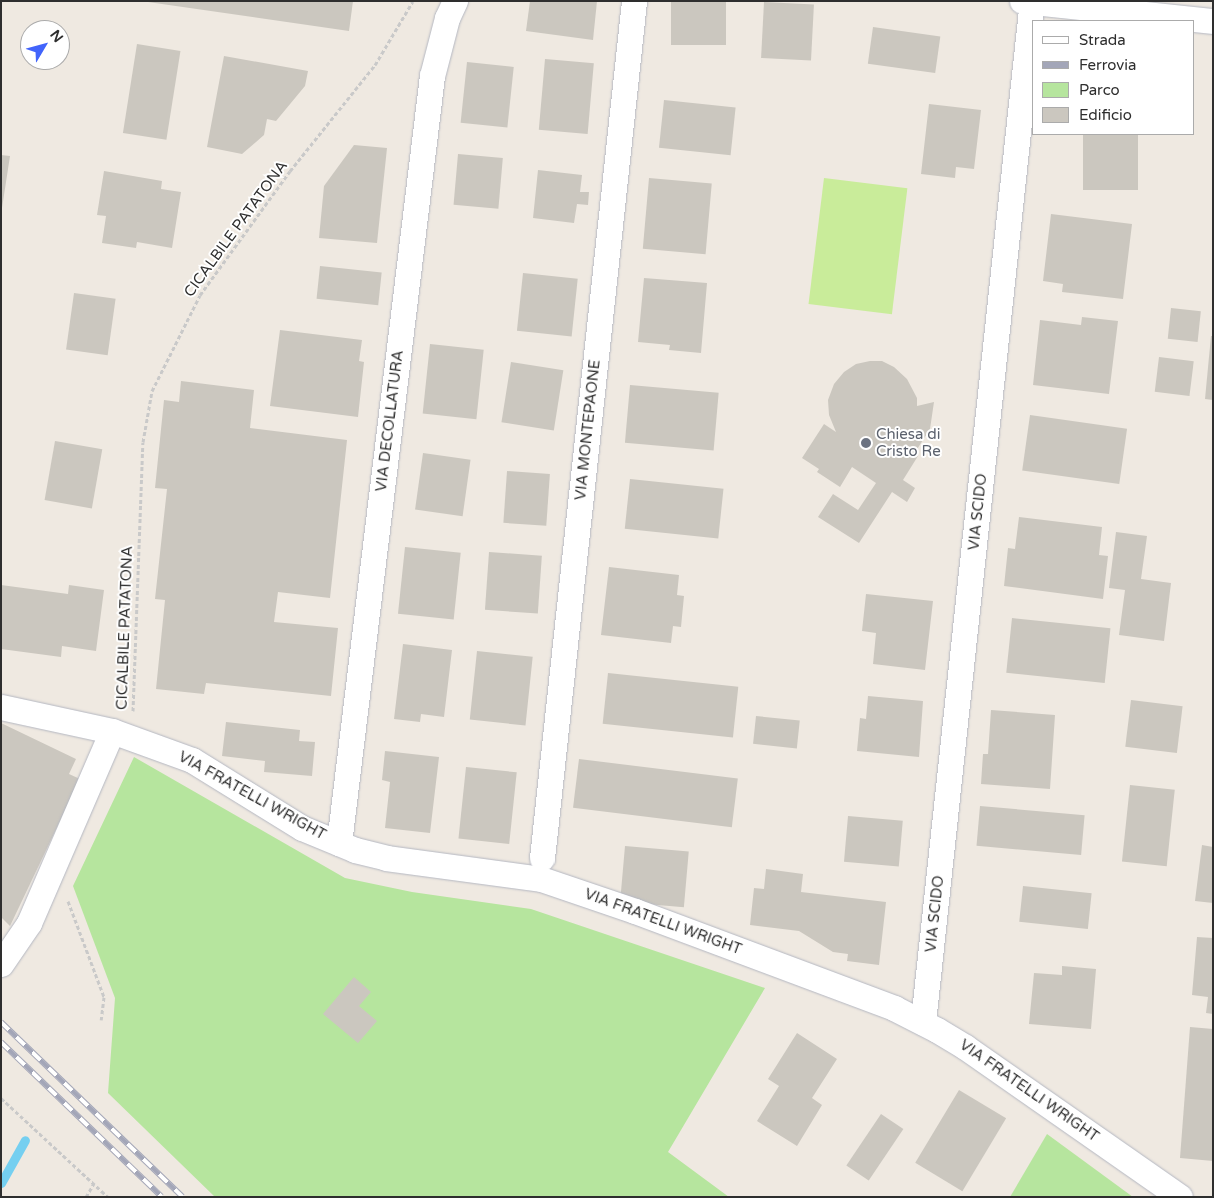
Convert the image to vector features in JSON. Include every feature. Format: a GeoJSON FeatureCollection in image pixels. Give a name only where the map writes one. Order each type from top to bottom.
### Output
{"type":"FeatureCollection","features":[{"type":"Feature","properties":{"kind":"street","name":"VIA DECOLLATURA"},"geometry":{"type":"LineString","coordinates":[[339,843],[432,76],[447,18],[455,1]]}},
{"type":"Feature","properties":{"kind":"street","name":"VIA MONTEPAONE"},"geometry":{"type":"LineString","coordinates":[[542,858],[634,1]]}},
{"type":"Feature","properties":{"kind":"street"},"geometry":{"type":"LineString","coordinates":[[1029,2],[1213,21]]}},
{"type":"Feature","properties":{"kind":"street","name":"VIA SCIDO"},"geometry":{"type":"LineString","coordinates":[[923,1022],[1029,2]]}},
{"type":"Feature","properties":{"kind":"street","name":"VIA FRATELLI WRIGHT"},"geometry":{"type":"LineString","coordinates":[[1,708],[122,734],[192,760],[302,828],[339,843],[386,858],[526,876],[549,881],[879,1003],[923,1022],[965,1047],[1180,1197]]}},
{"type":"Feature","properties":{"kind":"street"},"geometry":{"type":"LineString","coordinates":[[1,964],[29,923],[122,734]]}},
{"type":"Feature","properties":{"kind":"path","name":"CICALBILE PATATONA"},"geometry":{"type":"LineString","coordinates":[[122,734],[143,442],[152,391],[200,295],[290,172],[375,65],[413,1]]}},
{"type":"Feature","properties":{"kind":"path"},"geometry":{"type":"LineString","coordinates":[[66,895],[104,997],[101,1020]]}},
{"type":"Feature","properties":{"kind":"path"},"geometry":{"type":"LineString","coordinates":[[1,1098],[108,1197]]}},
{"type":"Feature","properties":{"kind":"path"},"geometry":{"type":"LineString","coordinates":[[86,1197],[94,1183]]}},
{"type":"Feature","properties":{"kind":"green space"},"geometry":{"type":"Polygon","coordinates":[[[824,178],[907,188],[892,314],[809,304],[824,178]]]}},
{"type":"Feature","properties":{"kind":"green space"},"geometry":{"type":"Polygon","coordinates":[[[134,757],[345,878],[412,892],[531,909],[765,988],[668,1152],[729,1197],[215,1197],[108,1093],[115,998],[73,886],[134,757]]]}},
{"type":"Feature","properties":{"kind":"green space"},"geometry":{"type":"Polygon","coordinates":[[[1047,1134],[1133,1197],[1010,1197],[1047,1134]]]}},
{"type":"Feature","properties":{"kind":"building"},"geometry":{"type":"Polygon","coordinates":[[[141,1],[353,1],[349,31],[141,1]]]}},
{"type":"Feature","properties":{"kind":"building"},"geometry":{"type":"Polygon","coordinates":[[[530,1],[597,1],[593,40],[526,31],[530,1]]]}},
{"type":"Feature","properties":{"kind":"building"},"geometry":{"type":"Polygon","coordinates":[[[671,1],[726,1],[726,45],[671,45],[671,1]]]}},
{"type":"Feature","properties":{"kind":"building"},"geometry":{"type":"Polygon","coordinates":[[[764,2],[814,5],[811,61],[761,58],[764,2]]]}},
{"type":"Feature","properties":{"kind":"building"},"geometry":{"type":"Polygon","coordinates":[[[873,27],[940,36],[935,73],[868,64],[873,27]]]}},
{"type":"Feature","properties":{"kind":"building"},"geometry":{"type":"Polygon","coordinates":[[[137,44],[180,51],[166,140],[123,133],[137,44]]]}},
{"type":"Feature","properties":{"kind":"building"},"geometry":{"type":"Polygon","coordinates":[[[224,56],[308,71],[305,86],[276,121],[267,119],[264,135],[242,154],[207,147],[224,56]]]}},
{"type":"Feature","properties":{"kind":"building"},"geometry":{"type":"Polygon","coordinates":[[[545,59],[594,63],[588,134],[539,130],[545,59]]]}},
{"type":"Feature","properties":{"kind":"building"},"geometry":{"type":"Polygon","coordinates":[[[467,62],[514,67],[507,128],[461,123],[467,62]]]}},
{"type":"Feature","properties":{"kind":"building"},"geometry":{"type":"Polygon","coordinates":[[[664,100],[736,108],[731,155],[659,148],[664,100]]]}},
{"type":"Feature","properties":{"kind":"building"},"geometry":{"type":"Polygon","coordinates":[[[929,104],[981,110],[974,169],[956,167],[955,178],[921,174],[929,104]]]}},
{"type":"Feature","properties":{"kind":"building"},"geometry":{"type":"Polygon","coordinates":[[[1083,135],[1138,135],[1138,190],[1083,190],[1083,135]]]}},
{"type":"Feature","properties":{"kind":"building"},"geometry":{"type":"Polygon","coordinates":[[[354,145],[387,148],[377,243],[319,238],[324,186],[354,145]]]}},
{"type":"Feature","properties":{"kind":"building"},"geometry":{"type":"Polygon","coordinates":[[[458,154],[503,158],[498,209],[454,205],[458,154]]]}},
{"type":"Feature","properties":{"kind":"building"},"geometry":{"type":"Polygon","coordinates":[[[1,155],[10,156],[2,208],[1,208],[1,155]]]}},
{"type":"Feature","properties":{"kind":"building"},"geometry":{"type":"Polygon","coordinates":[[[538,170],[582,175],[580,192],[589,192],[588,205],[577,204],[574,223],[533,218],[538,170]]]}},
{"type":"Feature","properties":{"kind":"building"},"geometry":{"type":"Polygon","coordinates":[[[104,171],[162,181],[161,189],[181,192],[172,248],[137,242],[136,248],[102,243],[106,216],[97,215],[104,171]]]}},
{"type":"Feature","properties":{"kind":"building"},"geometry":{"type":"Polygon","coordinates":[[[649,178],[712,183],[706,254],[643,249],[649,178]]]}},
{"type":"Feature","properties":{"kind":"building"},"geometry":{"type":"Polygon","coordinates":[[[1051,214],[1132,224],[1123,299],[1062,292],[1063,284],[1043,281],[1051,214]]]}},
{"type":"Feature","properties":{"kind":"building"},"geometry":{"type":"Polygon","coordinates":[[[320,266],[382,272],[378,305],[317,299],[320,266]]]}},
{"type":"Feature","properties":{"kind":"building"},"geometry":{"type":"Polygon","coordinates":[[[523,273],[578,279],[572,336],[517,331],[523,273]]]}},
{"type":"Feature","properties":{"kind":"building"},"geometry":{"type":"Polygon","coordinates":[[[644,278],[707,283],[701,353],[669,350],[670,345],[638,342],[644,278]]]}},
{"type":"Feature","properties":{"kind":"building"},"geometry":{"type":"Polygon","coordinates":[[[74,293],[116,299],[108,355],[66,349],[74,293]]]}},
{"type":"Feature","properties":{"kind":"building"},"geometry":{"type":"Polygon","coordinates":[[[1171,308],[1201,311],[1198,342],[1168,339],[1171,308]]]}},
{"type":"Feature","properties":{"kind":"building"},"geometry":{"type":"Polygon","coordinates":[[[1082,317],[1118,321],[1109,394],[1033,385],[1040,320],[1081,325],[1082,317]]]}},
{"type":"Feature","properties":{"kind":"building"},"geometry":{"type":"Polygon","coordinates":[[[280,330],[362,340],[359,361],[364,362],[358,417],[270,406],[280,330]]]}},
{"type":"Feature","properties":{"kind":"building"},"geometry":{"type":"Polygon","coordinates":[[[1211,336],[1213,336],[1213,400],[1205,399],[1211,336]]]}},
{"type":"Feature","properties":{"kind":"building"},"geometry":{"type":"Polygon","coordinates":[[[430,344],[484,350],[476,419],[423,414],[430,344]]]}},
{"type":"Feature","properties":{"kind":"building"},"geometry":{"type":"Polygon","coordinates":[[[1159,357],[1194,361],[1189,396],[1155,392],[1159,357]]]}},
{"type":"Feature","properties":{"kind":"building","name":"Chiesa di Cristo Re"},"geometry":{"type":"Polygon","coordinates":[[[882,361],[894,367],[907,379],[917,398],[917,406],[934,402],[930,429],[914,454],[918,456],[903,480],[915,488],[907,502],[892,492],[859,543],[818,517],[833,494],[858,510],[876,483],[852,467],[840,487],[817,472],[819,469],[802,458],[824,424],[836,432],[829,415],[828,400],[834,384],[844,372],[856,364],[882,361]]]}},
{"type":"Feature","properties":{"kind":"building"},"geometry":{"type":"Polygon","coordinates":[[[511,362],[563,370],[554,431],[501,422],[511,362]]]}},
{"type":"Feature","properties":{"kind":"building"},"geometry":{"type":"Polygon","coordinates":[[[181,381],[254,390],[250,428],[347,440],[330,598],[278,592],[274,622],[338,628],[331,696],[206,683],[204,694],[156,689],[165,600],[155,599],[167,489],[155,488],[164,400],[179,402],[181,381]]]}},
{"type":"Feature","properties":{"kind":"building"},"geometry":{"type":"Polygon","coordinates":[[[630,385],[719,393],[714,451],[625,443],[630,385]]]}},
{"type":"Feature","properties":{"kind":"building"},"geometry":{"type":"Polygon","coordinates":[[[1030,415],[1127,429],[1119,484],[1022,470],[1030,415]]]}},
{"type":"Feature","properties":{"kind":"building"},"geometry":{"type":"Polygon","coordinates":[[[55,441],[102,449],[92,508],[45,500],[55,441]]]}},
{"type":"Feature","properties":{"kind":"building"},"geometry":{"type":"Polygon","coordinates":[[[423,453],[471,460],[463,516],[415,509],[423,453]]]}},
{"type":"Feature","properties":{"kind":"building"},"geometry":{"type":"Polygon","coordinates":[[[507,471],[550,474],[546,526],[503,523],[507,471]]]}},
{"type":"Feature","properties":{"kind":"building"},"geometry":{"type":"Polygon","coordinates":[[[630,479],[723,489],[718,539],[625,529],[630,479]]]}},
{"type":"Feature","properties":{"kind":"building"},"geometry":{"type":"Polygon","coordinates":[[[1019,517],[1102,527],[1099,555],[1108,556],[1103,599],[1004,586],[1008,548],[1015,549],[1019,517]]]}},
{"type":"Feature","properties":{"kind":"building"},"geometry":{"type":"Polygon","coordinates":[[[1116,532],[1147,536],[1141,579],[1171,583],[1164,641],[1119,635],[1125,590],[1109,588],[1116,532]]]}},
{"type":"Feature","properties":{"kind":"building"},"geometry":{"type":"Polygon","coordinates":[[[405,547],[461,553],[454,619],[398,614],[405,547]]]}},
{"type":"Feature","properties":{"kind":"building"},"geometry":{"type":"Polygon","coordinates":[[[489,552],[542,556],[538,614],[485,610],[489,552]]]}},
{"type":"Feature","properties":{"kind":"building"},"geometry":{"type":"Polygon","coordinates":[[[609,567],[679,575],[677,595],[684,596],[681,627],[673,626],[671,643],[601,635],[609,567]]]}},
{"type":"Feature","properties":{"kind":"building"},"geometry":{"type":"Polygon","coordinates":[[[1,585],[68,594],[69,585],[104,590],[96,651],[62,646],[61,657],[1,649],[1,585]]]}},
{"type":"Feature","properties":{"kind":"building"},"geometry":{"type":"Polygon","coordinates":[[[866,594],[933,601],[925,670],[873,664],[876,633],[862,631],[866,594]]]}},
{"type":"Feature","properties":{"kind":"building"},"geometry":{"type":"Polygon","coordinates":[[[1012,618],[1110,628],[1105,683],[1006,673],[1012,618]]]}},
{"type":"Feature","properties":{"kind":"building"},"geometry":{"type":"Polygon","coordinates":[[[403,644],[452,650],[444,717],[421,714],[420,722],[394,719],[403,644]]]}},
{"type":"Feature","properties":{"kind":"building"},"geometry":{"type":"Polygon","coordinates":[[[477,651],[533,657],[525,725],[470,720],[477,651]]]}},
{"type":"Feature","properties":{"kind":"building"},"geometry":{"type":"Polygon","coordinates":[[[608,673],[738,687],[733,737],[603,724],[608,673]]]}},
{"type":"Feature","properties":{"kind":"building"},"geometry":{"type":"Polygon","coordinates":[[[868,696],[923,701],[919,757],[857,751],[860,718],[866,719],[868,696]]]}},
{"type":"Feature","properties":{"kind":"building"},"geometry":{"type":"Polygon","coordinates":[[[1131,700],[1183,706],[1177,753],[1125,747],[1131,700]]]}},
{"type":"Feature","properties":{"kind":"building"},"geometry":{"type":"Polygon","coordinates":[[[991,710],[1055,715],[1050,789],[981,784],[983,754],[988,754],[991,710]]]}},
{"type":"Feature","properties":{"kind":"building"},"geometry":{"type":"Polygon","coordinates":[[[756,716],[800,721],[797,748],[753,744],[756,716]]]}},
{"type":"Feature","properties":{"kind":"building"},"geometry":{"type":"Polygon","coordinates":[[[226,722],[300,730],[299,741],[315,742],[312,776],[264,772],[265,761],[222,756],[226,722]]]}},
{"type":"Feature","properties":{"kind":"building"},"geometry":{"type":"Polygon","coordinates":[[[1,723],[76,759],[69,774],[80,779],[10,926],[1,917],[1,723]]]}},
{"type":"Feature","properties":{"kind":"building"},"geometry":{"type":"Polygon","coordinates":[[[385,751],[439,757],[430,833],[385,828],[390,782],[382,780],[385,751]]]}},
{"type":"Feature","properties":{"kind":"building"},"geometry":{"type":"Polygon","coordinates":[[[579,759],[738,778],[732,827],[573,808],[579,759]]]}},
{"type":"Feature","properties":{"kind":"building"},"geometry":{"type":"Polygon","coordinates":[[[466,767],[517,772],[509,844],[458,839],[466,767]]]}},
{"type":"Feature","properties":{"kind":"building"},"geometry":{"type":"Polygon","coordinates":[[[1130,785],[1175,790],[1167,866],[1122,862],[1130,785]]]}},
{"type":"Feature","properties":{"kind":"building"},"geometry":{"type":"Polygon","coordinates":[[[980,806],[1085,815],[1081,855],[977,846],[980,806]]]}},
{"type":"Feature","properties":{"kind":"building"},"geometry":{"type":"Polygon","coordinates":[[[848,816],[903,821],[899,867],[844,862],[848,816]]]}},
{"type":"Feature","properties":{"kind":"building"},"geometry":{"type":"Polygon","coordinates":[[[1202,845],[1213,847],[1213,903],[1195,901],[1202,845]]]}},
{"type":"Feature","properties":{"kind":"building"},"geometry":{"type":"Polygon","coordinates":[[[625,846],[689,852],[684,907],[620,902],[625,846]]]}},
{"type":"Feature","properties":{"kind":"building"},"geometry":{"type":"Polygon","coordinates":[[[766,869],[803,874],[801,892],[886,902],[879,965],[847,961],[848,954],[833,952],[799,931],[750,925],[754,888],[764,889],[766,869]]]}},
{"type":"Feature","properties":{"kind":"building"},"geometry":{"type":"Polygon","coordinates":[[[1023,886],[1092,893],[1088,929],[1019,922],[1023,886]]]}},
{"type":"Feature","properties":{"kind":"building"},"geometry":{"type":"Polygon","coordinates":[[[1197,937],[1213,938],[1213,1014],[1206,1013],[1208,997],[1192,995],[1197,937]]]}},
{"type":"Feature","properties":{"kind":"building"},"geometry":{"type":"Polygon","coordinates":[[[1062,966],[1096,969],[1091,1029],[1029,1024],[1034,973],[1062,975],[1062,966]]]}},
{"type":"Feature","properties":{"kind":"building"},"geometry":{"type":"Polygon","coordinates":[[[354,977],[371,992],[359,1006],[377,1021],[358,1043],[323,1014],[354,977]]]}},
{"type":"Feature","properties":{"kind":"building"},"geometry":{"type":"Polygon","coordinates":[[[1190,1027],[1213,1029],[1213,1161],[1180,1158],[1190,1027]]]}},
{"type":"Feature","properties":{"kind":"building"},"geometry":{"type":"Polygon","coordinates":[[[797,1033],[837,1059],[812,1098],[822,1105],[797,1146],[757,1121],[779,1086],[768,1079],[797,1033]]]}},
{"type":"Feature","properties":{"kind":"building"},"geometry":{"type":"Polygon","coordinates":[[[959,1090],[1006,1118],[962,1191],[915,1163],[959,1090]]]}},
{"type":"Feature","properties":{"kind":"building"},"geometry":{"type":"Polygon","coordinates":[[[881,1114],[903,1129],[869,1180],[846,1165],[881,1114]]]}},
{"type":"Feature","properties":{"kind":"waterway"},"geometry":{"type":"LineString","coordinates":[[1,1183],[25,1140]]}},
{"type":"Feature","properties":{"kind":"railway"},"geometry":{"type":"LineString","coordinates":[[1,1022],[183,1197]]}},
{"type":"Feature","properties":{"kind":"railway"},"geometry":{"type":"LineString","coordinates":[[1,1042],[162,1197]]}},
{"type":"Feature","properties":{"kind":"place","name":"Chiesa di Cristo Re"},"geometry":{"type":"Point","coordinates":[866,443]}}]}
